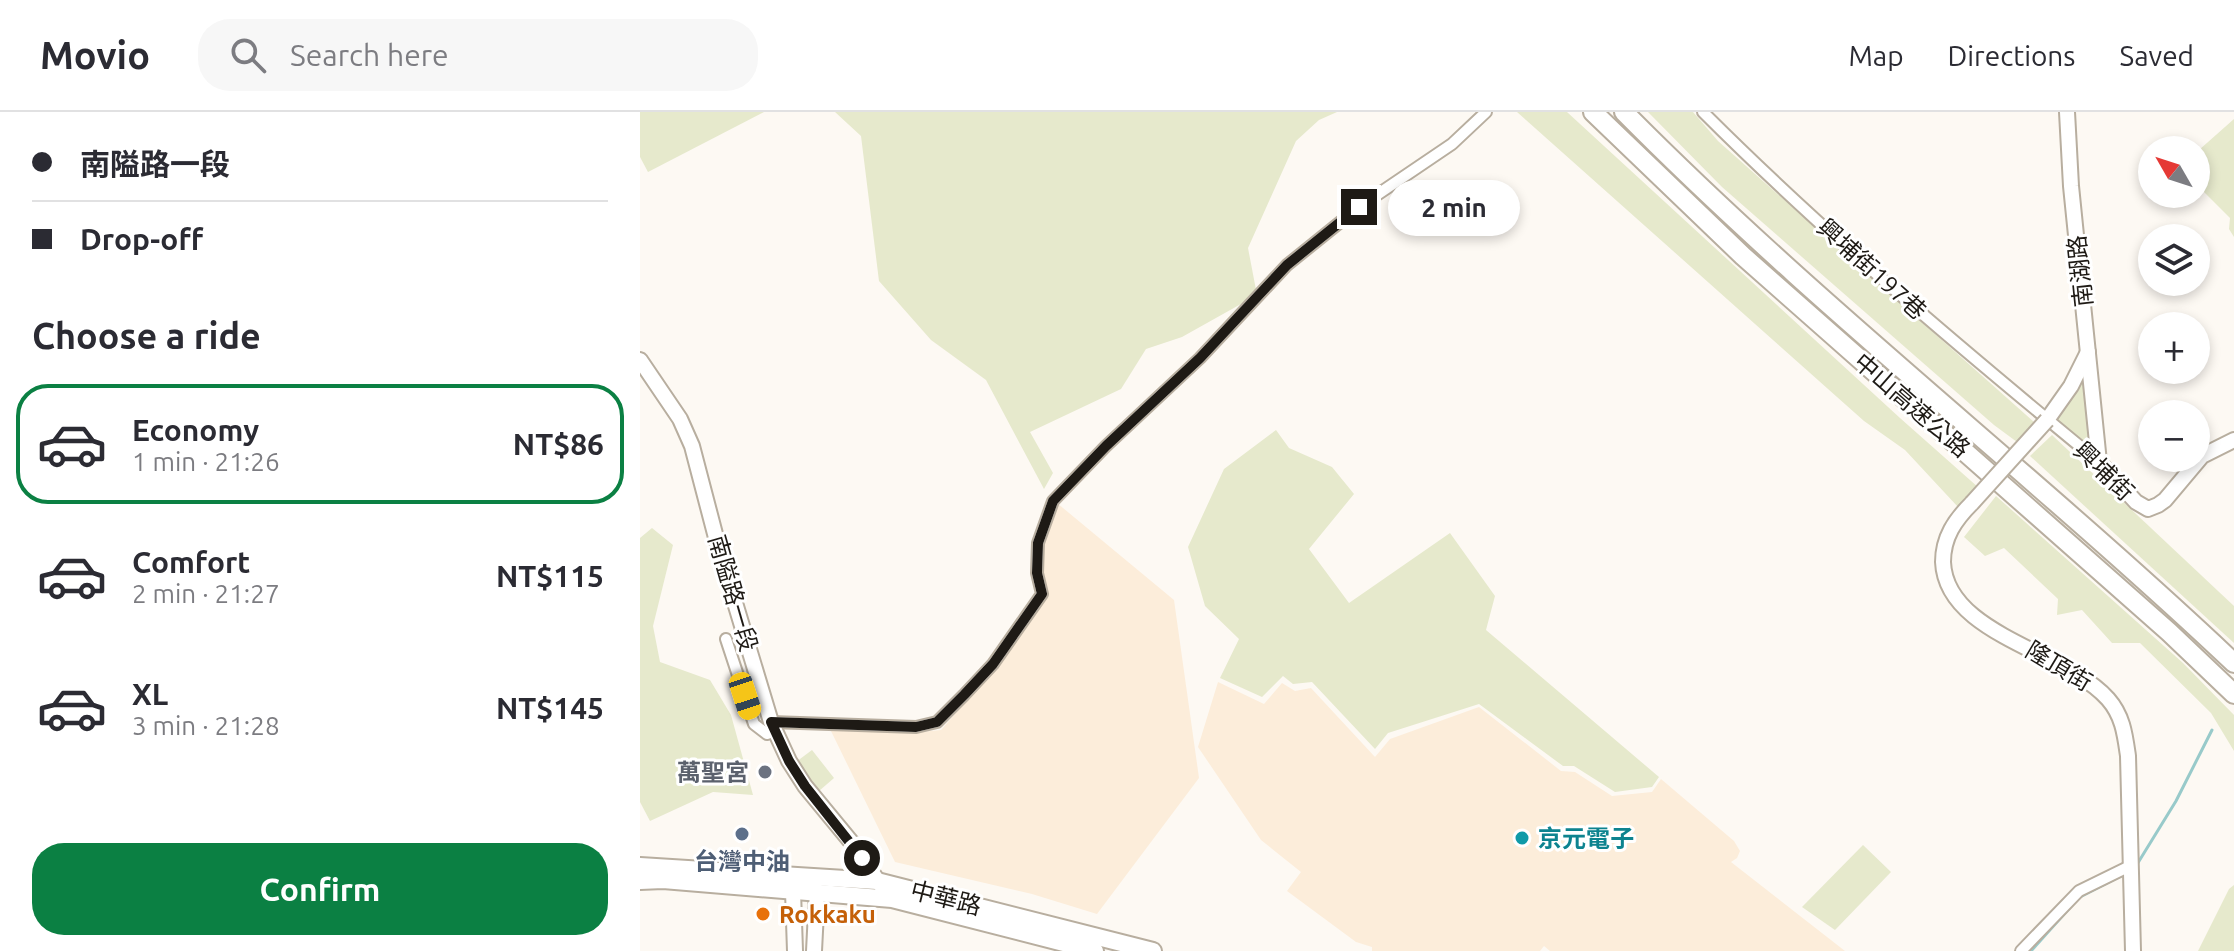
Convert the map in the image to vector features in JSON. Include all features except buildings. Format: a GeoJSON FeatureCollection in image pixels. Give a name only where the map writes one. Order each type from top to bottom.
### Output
{"type":"FeatureCollection","features":[{"type":"Feature","properties":{"kind":"highway","name":"中山高速公路"},"geometry":{"type":"LineString","coordinates":[[1593,112],[1743,256],[2157,621],[2234,694]]}},
{"type":"Feature","properties":{"kind":"highway","name":"中山高速公路"},"geometry":{"type":"LineString","coordinates":[[1624,112],[1745,228],[2082,524],[2234,663]]}},
{"type":"Feature","properties":{"kind":"main road","name":"中華路"},"geometry":{"type":"LineString","coordinates":[[640,866],[877,881],[1045,931],[1095,951]]}},
{"type":"Feature","properties":{"kind":"main road","name":"中華路"},"geometry":{"type":"LineString","coordinates":[[640,881],[663,880],[892,899],[1153,951]]}},
{"type":"Feature","properties":{"kind":"street"},"geometry":{"type":"LineString","coordinates":[[726,639],[754,724],[767,734],[773,726],[916,727],[937,722],[993,664],[1042,594],[1037,573],[1038,543],[1053,501],[1106,446],[1200,358],[1287,265],[1359,207],[1452,144],[1486,112]]}},
{"type":"Feature","properties":{"kind":"street","name":"興埔街197巷"},"geometry":{"type":"LineString","coordinates":[[1703,112],[1773,182],[2047,420]]}},
{"type":"Feature","properties":{"kind":"street","name":"南湖路"},"geometry":{"type":"LineString","coordinates":[[2067,112],[2071,186],[2099,462]]}},
{"type":"Feature","properties":{"kind":"street"},"geometry":{"type":"LineString","coordinates":[[2047,420],[2071,386],[2088,352]]}},
{"type":"Feature","properties":{"kind":"street","name":"南隘路一段"},"geometry":{"type":"LineString","coordinates":[[640,360],[680,419],[692,446],[720,553],[773,726],[789,761],[892,899]]}},
{"type":"Feature","properties":{"kind":"street","name":"興埔街"},"geometry":{"type":"LineString","coordinates":[[2047,420],[2099,462],[2136,502],[2148,509],[2165,500],[2202,456],[2234,440]]}},
{"type":"Feature","properties":{"kind":"street","name":"隆頂街"},"geometry":{"type":"LineString","coordinates":[[2047,420],[1959,515],[1946,539],[1943,564],[1949,589],[1957,601],[1981,621],[2078,674],[2100,691],[2117,710],[2126,733],[2128,756],[2133,951]]}},
{"type":"Feature","properties":{"kind":"street"},"geometry":{"type":"LineString","coordinates":[[2021,951],[2079,891],[2130,872]]}},
{"type":"Feature","properties":{"kind":"street"},"geometry":{"type":"LineString","coordinates":[[795,951],[793,891],[806,876],[817,892],[814,951]]}},
{"type":"Feature","properties":{"kind":"shaded area"},"geometry":{"type":"Polygon","coordinates":[[[1057,503],[1174,600],[1199,778],[1097,914],[1032,894],[895,862],[830,729],[910,733],[941,730],[990,674],[1048,592],[1042,571],[1044,546],[1057,503]]]}},
{"type":"Feature","properties":{"kind":"shaded area"},"geometry":{"type":"Polygon","coordinates":[[[1218,682],[1264,704],[1282,683],[1295,691],[1311,688],[1375,757],[1390,739],[1479,707],[1561,771],[1575,772],[1612,796],[1652,792],[1661,779],[1734,841],[1740,851],[1731,862],[1845,951],[1550,951],[1544,946],[1540,951],[1372,951],[1372,947],[1356,942],[1287,891],[1301,872],[1261,840],[1198,747],[1218,682]]]}},
{"type":"Feature","properties":{"kind":"green space"},"geometry":{"type":"Polygon","coordinates":[[[640,112],[764,112],[648,172],[640,157],[640,112]]]}},
{"type":"Feature","properties":{"kind":"green space"},"geometry":{"type":"Polygon","coordinates":[[[835,112],[1337,112],[1319,120],[1296,141],[1248,248],[1257,295],[1182,337],[1146,349],[1121,389],[1030,432],[1053,473],[1044,489],[986,380],[931,340],[879,281],[861,136],[835,112]]]}},
{"type":"Feature","properties":{"kind":"green space"},"geometry":{"type":"Polygon","coordinates":[[[1517,112],[1567,112],[1979,488],[1958,507],[1905,450],[1864,421],[1517,112]]]}},
{"type":"Feature","properties":{"kind":"green space"},"geometry":{"type":"Polygon","coordinates":[[[1648,112],[1693,112],[1718,141],[2034,422],[2017,442],[1994,425],[1722,187],[1648,112]]]}},
{"type":"Feature","properties":{"kind":"green space"},"geometry":{"type":"Polygon","coordinates":[[[2234,119],[2234,237],[2229,229],[2230,218],[2210,198],[2210,140],[2234,119]]]}},
{"type":"Feature","properties":{"kind":"green space"},"geometry":{"type":"Polygon","coordinates":[[[2084,382],[2087,385],[2089,437],[2085,443],[2056,422],[2079,384],[2084,382]]]}},
{"type":"Feature","properties":{"kind":"green space"},"geometry":{"type":"Polygon","coordinates":[[[1276,430],[1289,448],[1332,467],[1354,494],[1309,549],[1349,603],[1450,533],[1495,596],[1486,630],[1659,777],[1652,787],[1615,792],[1574,766],[1563,766],[1479,704],[1388,733],[1375,749],[1312,682],[1293,684],[1283,676],[1262,697],[1220,678],[1239,639],[1205,606],[1188,547],[1224,469],[1276,430]]]}},
{"type":"Feature","properties":{"kind":"green space"},"geometry":{"type":"Polygon","coordinates":[[[2052,435],[2234,606],[2234,643],[2030,456],[2052,435]]]}},
{"type":"Feature","properties":{"kind":"green space"},"geometry":{"type":"Polygon","coordinates":[[[1996,496],[2183,663],[2234,715],[2234,751],[2211,713],[2140,643],[2112,643],[2082,610],[2057,615],[2058,599],[2004,548],[1985,556],[1964,537],[1996,496]]]}},
{"type":"Feature","properties":{"kind":"green space"},"geometry":{"type":"Polygon","coordinates":[[[652,528],[673,545],[653,626],[660,662],[710,680],[731,715],[753,795],[713,792],[650,821],[640,802],[640,538],[652,528]]]}},
{"type":"Feature","properties":{"kind":"green space"},"geometry":{"type":"Polygon","coordinates":[[[812,750],[834,778],[819,791],[796,762],[812,750]]]}},
{"type":"Feature","properties":{"kind":"green space"},"geometry":{"type":"Polygon","coordinates":[[[1863,845],[1891,872],[1835,930],[1802,907],[1863,845]]]}},
{"type":"Feature","properties":{"kind":"green space"},"geometry":{"type":"Polygon","coordinates":[[[2234,885],[2234,951],[2198,951],[2229,889],[2234,885]]]}},
{"type":"Feature","properties":{"kind":"waterway"},"geometry":{"type":"LineString","coordinates":[[2136,866],[2176,801],[2212,730]]}},
{"type":"Feature","properties":{"kind":"waterway"},"geometry":{"type":"LineString","coordinates":[[2080,897],[2123,875]]}},
{"type":"Feature","properties":{"kind":"waterway"},"geometry":{"type":"LineString","coordinates":[[2031,951],[2075,902]]}},
{"type":"Feature","properties":{"kind":"place","name":"萬聖宮"},"geometry":{"type":"Point","coordinates":[765,772]}},
{"type":"Feature","properties":{"kind":"place","name":"台灣中油"},"geometry":{"type":"Point","coordinates":[742,834]}},
{"type":"Feature","properties":{"kind":"place","name":"京元電子"},"geometry":{"type":"Point","coordinates":[1522,838]}},
{"type":"Feature","properties":{"kind":"place","name":"Rokkaku"},"geometry":{"type":"Point","coordinates":[763,914]}},
{"type":"Feature","properties":{"kind":"route"},"geometry":{"type":"LineString","coordinates":[[862,858],[805,786],[789,761],[771,722],[916,727],[937,722],[993,664],[1042,594],[1037,573],[1038,543],[1053,501],[1106,446],[1200,358],[1287,265],[1359,207]]}}]}
